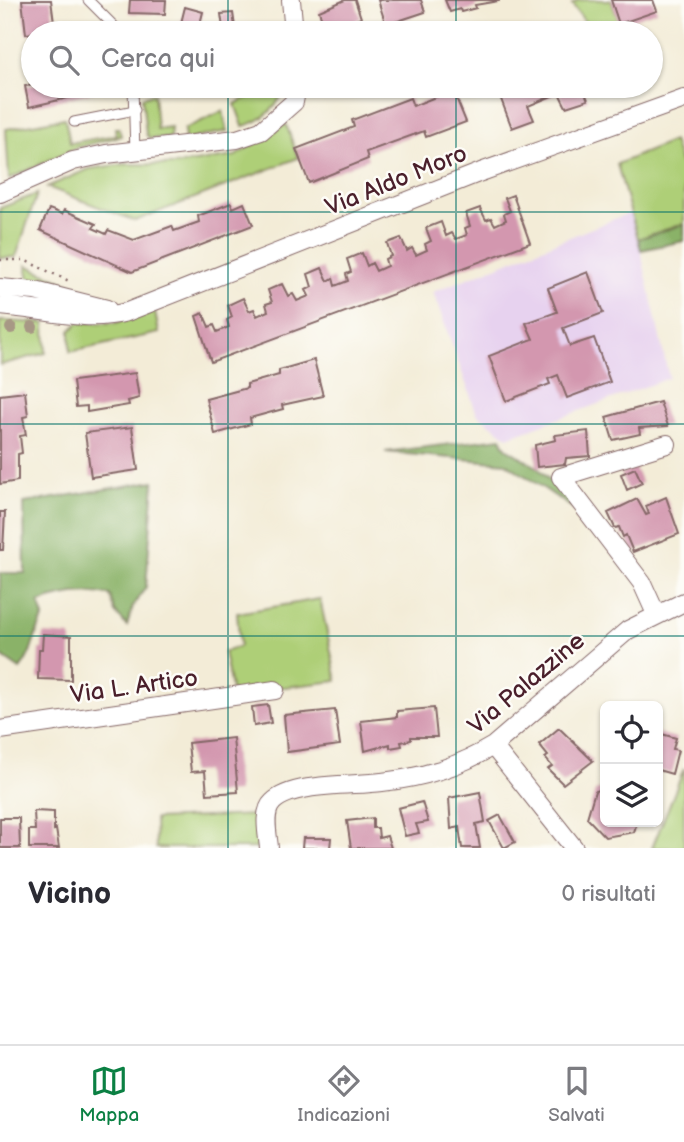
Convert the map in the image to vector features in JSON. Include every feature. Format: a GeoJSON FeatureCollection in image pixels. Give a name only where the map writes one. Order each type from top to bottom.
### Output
{"type":"FeatureCollection","features":[{"type":"Feature","properties":{"kind":"street"},"geometry":{"type":"LineString","coordinates":[[291,0],[292,21]]}},
{"type":"Feature","properties":{"kind":"street"},"geometry":{"type":"LineString","coordinates":[[0,193],[73,161],[106,154],[135,153],[237,139],[261,131],[294,102],[294,98]]}},
{"type":"Feature","properties":{"kind":"street","name":"Via Aldo Moro"},"geometry":{"type":"LineString","coordinates":[[0,306],[83,318],[104,318],[127,312],[481,172],[684,99]]}},
{"type":"Feature","properties":{"kind":"street","name":"Via Aldo Moro"},"geometry":{"type":"LineString","coordinates":[[0,288],[35,291],[87,307],[127,312]]}},
{"type":"Feature","properties":{"kind":"street","name":"Via Aldo Moro"},"geometry":{"type":"LineString","coordinates":[[0,297],[19,298],[33,309]]}},
{"type":"Feature","properties":{"kind":"street"},"geometry":{"type":"LineString","coordinates":[[656,614],[642,583],[561,477],[667,444]]}},
{"type":"Feature","properties":{"kind":"street","name":"Via Palazzine"},"geometry":{"type":"LineString","coordinates":[[269,848],[267,814],[272,802],[294,790],[385,782],[432,772],[474,758],[493,746],[586,663],[628,630],[684,602]]}},
{"type":"Feature","properties":{"kind":"street","name":"Via L. Artico"},"geometry":{"type":"LineString","coordinates":[[0,730],[275,690]]}},
{"type":"Feature","properties":{"kind":"street"},"geometry":{"type":"LineString","coordinates":[[493,746],[574,848]]}},
{"type":"Feature","properties":{"kind":"lane"},"geometry":{"type":"LineString","coordinates":[[92,2],[110,21]]}},
{"type":"Feature","properties":{"kind":"lane"},"geometry":{"type":"LineString","coordinates":[[134,98],[135,153]]}},
{"type":"Feature","properties":{"kind":"lane"},"geometry":{"type":"LineString","coordinates":[[74,122],[135,110]]}},
{"type":"Feature","properties":{"kind":"path"},"geometry":{"type":"LineString","coordinates":[[0,260],[24,260],[73,283]]}},
{"type":"Feature","properties":{"kind":"shaded area"},"geometry":{"type":"Polygon","coordinates":[[[632,212],[669,378],[508,437],[477,414],[433,292],[632,212]]]}},
{"type":"Feature","properties":{"kind":"green space"},"geometry":{"type":"Polygon","coordinates":[[[579,0],[611,0],[619,21],[584,21],[572,4],[579,0]]]}},
{"type":"Feature","properties":{"kind":"green space"},"geometry":{"type":"Polygon","coordinates":[[[142,98],[154,98],[157,129],[171,127],[170,138],[149,138],[146,134],[142,98]]]}},
{"type":"Feature","properties":{"kind":"green space"},"geometry":{"type":"Polygon","coordinates":[[[247,98],[280,98],[269,112],[257,121],[243,126],[235,104],[247,98]]]}},
{"type":"Feature","properties":{"kind":"green space"},"geometry":{"type":"Polygon","coordinates":[[[223,111],[227,131],[185,140],[184,129],[223,111]]]}},
{"type":"Feature","properties":{"kind":"green space"},"geometry":{"type":"Polygon","coordinates":[[[65,118],[70,143],[116,135],[115,128],[119,128],[121,136],[75,148],[9,179],[6,129],[65,118]]]}},
{"type":"Feature","properties":{"kind":"green space"},"geometry":{"type":"Polygon","coordinates":[[[286,124],[298,158],[135,221],[47,187],[89,169],[125,164],[175,165],[235,156],[286,124]]]}},
{"type":"Feature","properties":{"kind":"green space"},"geometry":{"type":"Polygon","coordinates":[[[673,141],[684,174],[684,224],[638,239],[617,164],[673,141]]]}},
{"type":"Feature","properties":{"kind":"green space"},"geometry":{"type":"Polygon","coordinates":[[[37,194],[16,257],[0,258],[0,208],[37,194]]]}},
{"type":"Feature","properties":{"kind":"green space"},"geometry":{"type":"Polygon","coordinates":[[[684,224],[684,241],[641,250],[638,239],[684,224]]]}},
{"type":"Feature","properties":{"kind":"green space"},"geometry":{"type":"Polygon","coordinates":[[[26,265],[112,303],[30,284],[26,265]]]}},
{"type":"Feature","properties":{"kind":"green space"},"geometry":{"type":"Polygon","coordinates":[[[155,312],[159,333],[70,352],[70,331],[78,323],[115,323],[155,312]]]}},
{"type":"Feature","properties":{"kind":"green space"},"geometry":{"type":"Polygon","coordinates":[[[0,321],[45,323],[46,353],[0,365],[0,321]]]}},
{"type":"Feature","properties":{"kind":"green space"},"geometry":{"type":"Polygon","coordinates":[[[501,438],[506,448],[537,467],[583,515],[506,463],[385,452],[501,438]]]}},
{"type":"Feature","properties":{"kind":"green space"},"geometry":{"type":"Polygon","coordinates":[[[154,481],[146,587],[133,606],[127,626],[115,612],[110,595],[65,595],[39,603],[44,617],[28,657],[20,669],[0,655],[0,573],[25,573],[24,503],[154,481]]]}},
{"type":"Feature","properties":{"kind":"green space"},"geometry":{"type":"Polygon","coordinates":[[[320,599],[337,681],[232,693],[224,652],[240,646],[237,613],[320,599]]]}},
{"type":"Feature","properties":{"kind":"green space"},"geometry":{"type":"Polygon","coordinates":[[[684,769],[684,848],[652,848],[661,827],[663,827],[684,769]]]}},
{"type":"Feature","properties":{"kind":"green space"},"geometry":{"type":"Polygon","coordinates":[[[257,815],[258,848],[156,848],[155,819],[257,815]]]}},
{"type":"Feature","properties":{"kind":"building"},"geometry":{"type":"Polygon","coordinates":[[[22,0],[51,0],[54,21],[24,21],[22,0]]]}},
{"type":"Feature","properties":{"kind":"building"},"geometry":{"type":"Polygon","coordinates":[[[130,0],[166,0],[165,14],[129,13],[130,0]]]}},
{"type":"Feature","properties":{"kind":"building"},"geometry":{"type":"Polygon","coordinates":[[[345,0],[355,0],[361,18],[356,21],[323,21],[319,11],[345,0]]]}},
{"type":"Feature","properties":{"kind":"building"},"geometry":{"type":"Polygon","coordinates":[[[378,0],[421,0],[425,12],[398,21],[385,21],[378,0]]]}},
{"type":"Feature","properties":{"kind":"building"},"geometry":{"type":"Polygon","coordinates":[[[445,0],[499,1],[475,5],[476,8],[461,12],[460,9],[450,12],[445,0]]]}},
{"type":"Feature","properties":{"kind":"building"},"geometry":{"type":"Polygon","coordinates":[[[611,0],[653,0],[657,11],[628,21],[618,21],[611,0]]]}},
{"type":"Feature","properties":{"kind":"building"},"geometry":{"type":"Polygon","coordinates":[[[185,7],[203,12],[201,21],[182,21],[185,7]]]}},
{"type":"Feature","properties":{"kind":"building"},"geometry":{"type":"Polygon","coordinates":[[[233,13],[234,21],[222,21],[221,14],[233,13]]]}},
{"type":"Feature","properties":{"kind":"building"},"geometry":{"type":"Polygon","coordinates":[[[27,98],[68,98],[29,107],[27,98]]]}},
{"type":"Feature","properties":{"kind":"building"},"geometry":{"type":"Polygon","coordinates":[[[410,98],[413,106],[433,98],[456,98],[466,122],[426,137],[424,131],[366,152],[368,159],[309,183],[296,149],[354,127],[352,120],[410,98]]]}},
{"type":"Feature","properties":{"kind":"building"},"geometry":{"type":"Polygon","coordinates":[[[501,98],[547,98],[528,106],[534,120],[512,128],[501,98]]]}},
{"type":"Feature","properties":{"kind":"building"},"geometry":{"type":"Polygon","coordinates":[[[562,98],[588,100],[566,107],[562,98]]]}},
{"type":"Feature","properties":{"kind":"building"},"geometry":{"type":"Polygon","coordinates":[[[513,195],[530,243],[211,362],[196,316],[203,313],[209,327],[214,325],[217,332],[229,327],[227,320],[232,317],[228,305],[243,298],[249,311],[254,309],[257,316],[268,311],[266,304],[272,302],[268,290],[282,284],[288,296],[293,294],[297,301],[309,296],[306,290],[312,287],[308,274],[322,268],[328,281],[333,278],[335,286],[348,281],[346,274],[351,272],[347,259],[362,253],[367,266],[372,263],[376,271],[387,266],[385,259],[391,256],[387,243],[401,238],[407,251],[412,248],[416,255],[427,250],[425,244],[431,241],[426,228],[441,222],[446,236],[452,233],[456,239],[467,235],[465,228],[470,226],[466,213],[480,208],[486,220],[491,218],[495,225],[506,220],[504,214],[510,211],[505,198],[513,195]]]}},
{"type":"Feature","properties":{"kind":"building"},"geometry":{"type":"Polygon","coordinates":[[[231,203],[233,208],[244,203],[253,225],[132,272],[40,230],[49,209],[62,214],[64,210],[96,224],[93,228],[106,234],[108,230],[134,240],[172,226],[174,231],[199,222],[198,216],[231,203]]]}},
{"type":"Feature","properties":{"kind":"building"},"geometry":{"type":"Polygon","coordinates":[[[588,272],[603,313],[563,328],[570,346],[594,338],[610,382],[567,398],[558,375],[548,379],[550,384],[506,401],[489,356],[533,339],[526,323],[557,312],[548,288],[588,272]]]}},
{"type":"Feature","properties":{"kind":"building"},"geometry":{"type":"Polygon","coordinates":[[[314,360],[323,396],[282,405],[283,409],[250,418],[251,424],[215,434],[206,399],[247,388],[247,384],[279,375],[279,370],[314,360]]]}},
{"type":"Feature","properties":{"kind":"building"},"geometry":{"type":"Polygon","coordinates":[[[135,373],[139,398],[128,401],[129,405],[87,412],[87,406],[76,407],[73,381],[135,373]]]}},
{"type":"Feature","properties":{"kind":"building"},"geometry":{"type":"Polygon","coordinates":[[[25,392],[28,416],[23,417],[26,435],[20,436],[22,453],[18,454],[18,481],[0,484],[0,395],[25,392]]]}},
{"type":"Feature","properties":{"kind":"building"},"geometry":{"type":"Polygon","coordinates":[[[660,402],[668,426],[639,428],[640,434],[613,440],[606,417],[660,402]]]}},
{"type":"Feature","properties":{"kind":"building"},"geometry":{"type":"Polygon","coordinates":[[[132,427],[138,470],[91,477],[85,433],[132,427]]]}},
{"type":"Feature","properties":{"kind":"building"},"geometry":{"type":"Polygon","coordinates":[[[588,431],[590,456],[566,458],[565,464],[537,467],[535,445],[556,440],[555,435],[588,431]]]}},
{"type":"Feature","properties":{"kind":"building"},"geometry":{"type":"Polygon","coordinates":[[[635,468],[642,483],[627,490],[621,474],[635,468]]]}},
{"type":"Feature","properties":{"kind":"building"},"geometry":{"type":"Polygon","coordinates":[[[666,497],[679,534],[633,552],[626,535],[623,537],[619,527],[615,528],[608,513],[637,499],[646,515],[649,514],[646,506],[666,497]]]}},
{"type":"Feature","properties":{"kind":"building"},"geometry":{"type":"Polygon","coordinates":[[[0,512],[5,512],[3,550],[0,550],[0,512]]]}},
{"type":"Feature","properties":{"kind":"building"},"geometry":{"type":"Polygon","coordinates":[[[43,634],[71,636],[71,680],[38,679],[39,649],[42,649],[43,634]]]}},
{"type":"Feature","properties":{"kind":"building"},"geometry":{"type":"Polygon","coordinates":[[[268,705],[271,723],[254,726],[252,707],[268,705]]]}},
{"type":"Feature","properties":{"kind":"building"},"geometry":{"type":"Polygon","coordinates":[[[434,708],[437,737],[411,737],[411,740],[401,742],[402,746],[390,748],[390,744],[365,751],[361,721],[397,717],[397,711],[434,708]]]}},
{"type":"Feature","properties":{"kind":"building"},"geometry":{"type":"Polygon","coordinates":[[[335,710],[340,745],[287,752],[284,715],[335,710]]]}},
{"type":"Feature","properties":{"kind":"building"},"geometry":{"type":"Polygon","coordinates":[[[559,728],[593,761],[563,784],[548,769],[552,766],[539,745],[559,728]]]}},
{"type":"Feature","properties":{"kind":"building"},"geometry":{"type":"Polygon","coordinates":[[[663,734],[676,738],[673,749],[678,750],[672,774],[663,771],[663,734]]]}},
{"type":"Feature","properties":{"kind":"building"},"geometry":{"type":"Polygon","coordinates":[[[233,738],[238,792],[207,794],[205,771],[191,772],[188,743],[233,738]]]}},
{"type":"Feature","properties":{"kind":"building"},"geometry":{"type":"Polygon","coordinates":[[[600,790],[600,827],[636,827],[634,832],[605,837],[587,818],[595,791],[600,790]]]}},
{"type":"Feature","properties":{"kind":"building"},"geometry":{"type":"Polygon","coordinates":[[[480,792],[485,822],[476,824],[480,848],[462,848],[459,827],[451,829],[449,798],[480,792]]]}},
{"type":"Feature","properties":{"kind":"building"},"geometry":{"type":"Polygon","coordinates":[[[422,802],[428,822],[416,824],[419,833],[405,836],[398,808],[422,802]]]}},
{"type":"Feature","properties":{"kind":"building"},"geometry":{"type":"Polygon","coordinates":[[[34,811],[54,812],[54,830],[56,829],[59,848],[29,848],[29,830],[35,830],[34,811]]]}},
{"type":"Feature","properties":{"kind":"building"},"geometry":{"type":"Polygon","coordinates":[[[500,815],[515,842],[504,848],[489,821],[500,815]]]}},
{"type":"Feature","properties":{"kind":"building"},"geometry":{"type":"Polygon","coordinates":[[[0,818],[19,818],[20,848],[0,848],[0,818]]]}},
{"type":"Feature","properties":{"kind":"building"},"geometry":{"type":"Polygon","coordinates":[[[373,818],[373,828],[378,828],[379,838],[387,836],[391,848],[351,848],[347,821],[373,818]]]}},
{"type":"Feature","properties":{"kind":"building"},"geometry":{"type":"Polygon","coordinates":[[[303,838],[331,838],[330,848],[302,848],[303,838]]]}}]}
